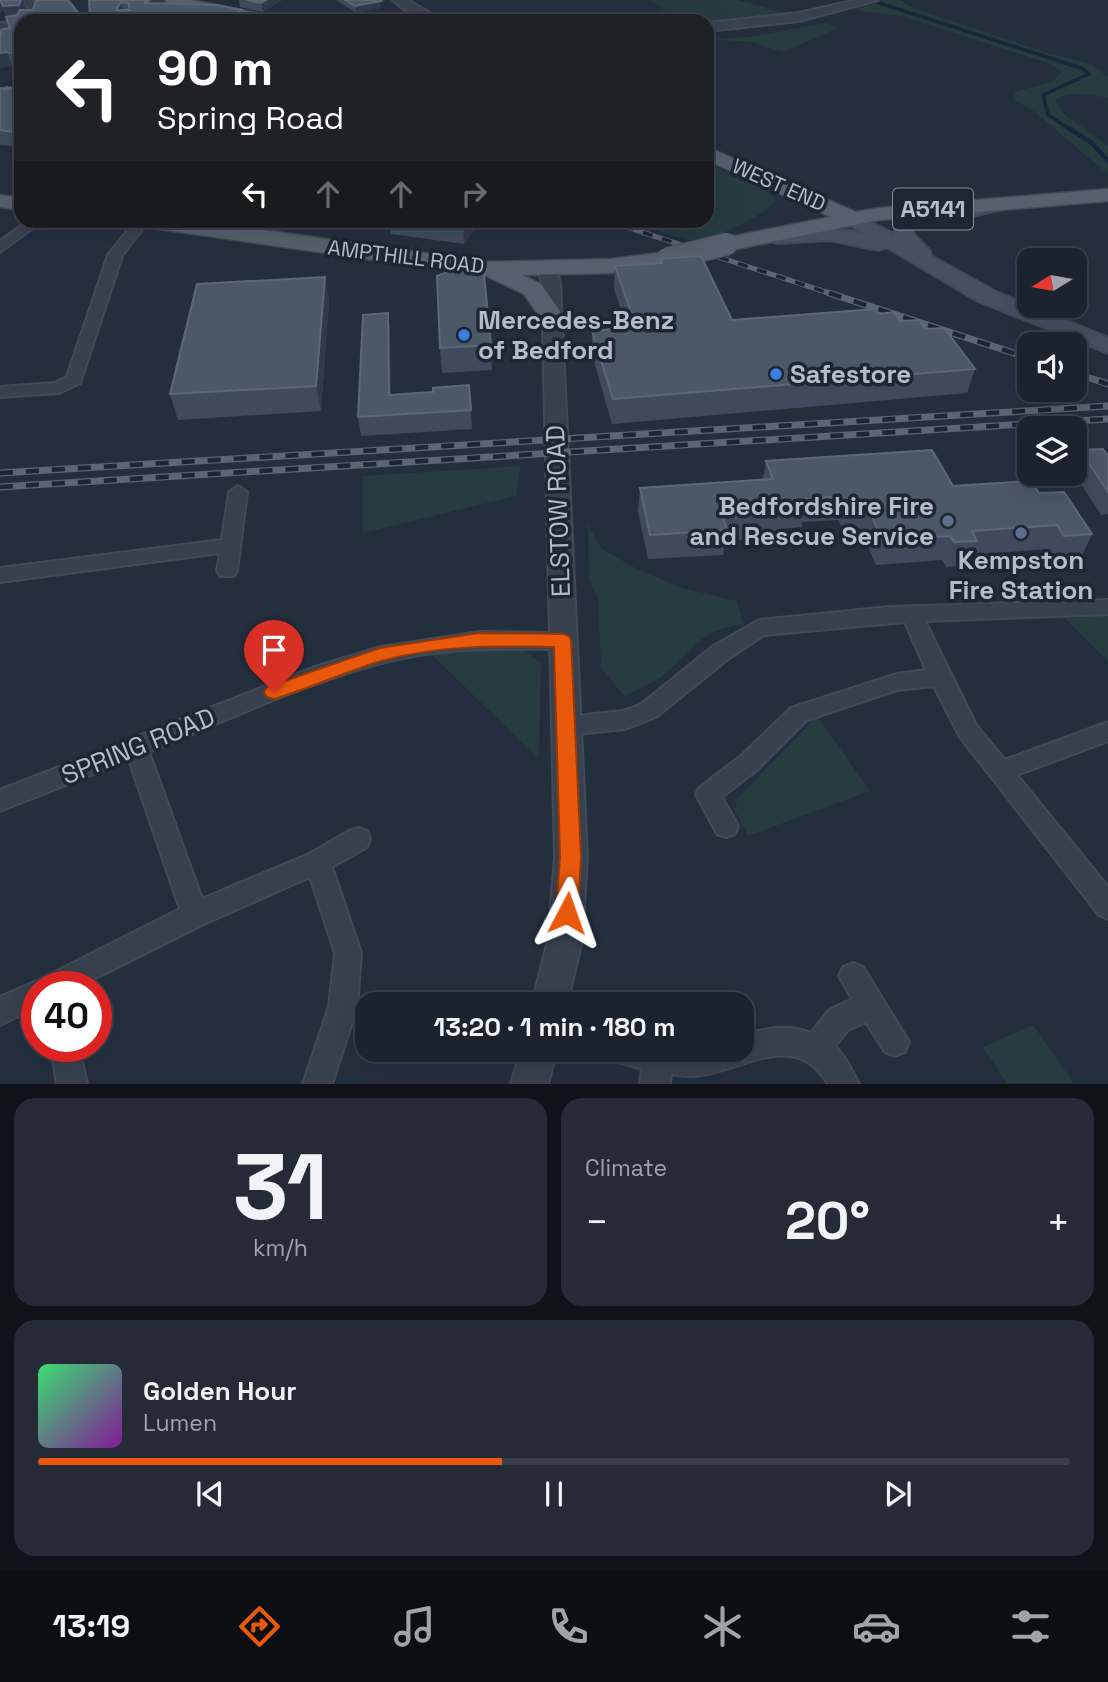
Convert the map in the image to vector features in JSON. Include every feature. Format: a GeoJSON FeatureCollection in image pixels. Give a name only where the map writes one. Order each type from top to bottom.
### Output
{"type":"FeatureCollection","features":[{"type":"Feature","properties":{"kind":"main road"},"geometry":{"type":"LineString","coordinates":[[168,0],[237,14]]}},
{"type":"Feature","properties":{"kind":"main road","name":"WEST END"},"geometry":{"type":"LineString","coordinates":[[714,156],[769,181],[850,210]]}},
{"type":"Feature","properties":{"kind":"main road"},"geometry":{"type":"LineString","coordinates":[[769,181],[850,210],[943,272]]}},
{"type":"Feature","properties":{"kind":"main road"},"geometry":{"type":"LineString","coordinates":[[727,244],[760,230],[795,209],[795,198],[769,181]]}},
{"type":"Feature","properties":{"kind":"main road","name":"A5141"},"geometry":{"type":"LineString","coordinates":[[727,244],[850,210],[1107,195]]}},
{"type":"Feature","properties":{"kind":"main road"},"geometry":{"type":"LineString","coordinates":[[943,272],[905,239],[902,231],[904,227],[917,220],[1014,201]]}},
{"type":"Feature","properties":{"kind":"main road"},"geometry":{"type":"LineString","coordinates":[[760,230],[850,210]]}},
{"type":"Feature","properties":{"kind":"main road","name":"AMPTHILL ROAD"},"geometry":{"type":"LineString","coordinates":[[200,228],[486,269],[611,266],[667,258],[727,244]]}},
{"type":"Feature","properties":{"kind":"main road"},"geometry":{"type":"LineString","coordinates":[[727,244],[800,233],[850,237],[881,245],[943,272],[1028,315],[1108,346]]}},
{"type":"Feature","properties":{"kind":"main road"},"geometry":{"type":"LineString","coordinates":[[486,269],[533,289],[550,314]]}},
{"type":"Feature","properties":{"kind":"street"},"geometry":{"type":"LineString","coordinates":[[399,0],[416,14]]}},
{"type":"Feature","properties":{"kind":"street"},"geometry":{"type":"LineString","coordinates":[[714,26],[783,20],[872,0]]}},
{"type":"Feature","properties":{"kind":"street"},"geometry":{"type":"LineString","coordinates":[[0,248],[27,228]]}},
{"type":"Feature","properties":{"kind":"street"},"geometry":{"type":"LineString","coordinates":[[0,392],[59,388],[74,380],[115,256],[138,228]]}},
{"type":"Feature","properties":{"kind":"street","name":"ELSTOW ROAD"},"geometry":{"type":"LineString","coordinates":[[547,269],[551,283],[570,866],[565,940],[553,992]]}},
{"type":"Feature","properties":{"kind":"street"},"geometry":{"type":"LineString","coordinates":[[227,571],[238,492]]}},
{"type":"Feature","properties":{"kind":"street"},"geometry":{"type":"LineString","coordinates":[[0,575],[231,545]]}},
{"type":"Feature","properties":{"kind":"street"},"geometry":{"type":"LineString","coordinates":[[567,726],[625,720],[648,711],[720,653],[759,628],[912,614],[1108,607]]}},
{"type":"Feature","properties":{"kind":"street"},"geometry":{"type":"LineString","coordinates":[[912,614],[968,731],[1108,907]]}},
{"type":"Feature","properties":{"kind":"street","name":"SPRING ROAD"},"geometry":{"type":"LineString","coordinates":[[0,801],[320,674],[380,655],[479,640],[563,640]]}},
{"type":"Feature","properties":{"kind":"street"},"geometry":{"type":"LineString","coordinates":[[726,826],[708,794],[749,763],[799,714],[897,682],[940,677]]}},
{"type":"Feature","properties":{"kind":"street"},"geometry":{"type":"LineString","coordinates":[[999,772],[1108,731]]}},
{"type":"Feature","properties":{"kind":"street"},"geometry":{"type":"LineString","coordinates":[[136,747],[195,915]]}},
{"type":"Feature","properties":{"kind":"street"},"geometry":{"type":"LineString","coordinates":[[82,971],[195,915],[318,862],[358,839]]}},
{"type":"Feature","properties":{"kind":"street"},"geometry":{"type":"LineString","coordinates":[[317,1083],[344,1007],[348,953],[318,862]]}},
{"type":"Feature","properties":{"kind":"street"},"geometry":{"type":"LineString","coordinates":[[853,976],[895,1042]]}},
{"type":"Feature","properties":{"kind":"street"},"geometry":{"type":"LineString","coordinates":[[0,1011],[21,1001]]}},
{"type":"Feature","properties":{"kind":"street"},"geometry":{"type":"LineString","coordinates":[[817,1050],[827,1029],[842,1016],[872,1006]]}},
{"type":"Feature","properties":{"kind":"street"},"geometry":{"type":"LineString","coordinates":[[754,1046],[787,1039],[817,1050],[845,1083]]}},
{"type":"Feature","properties":{"kind":"street"},"geometry":{"type":"LineString","coordinates":[[68,1062],[72,1083]]}},
{"type":"Feature","properties":{"kind":"street"},"geometry":{"type":"LineString","coordinates":[[530,1083],[536,1062]]}},
{"type":"Feature","properties":{"kind":"street"},"geometry":{"type":"LineString","coordinates":[[657,1071],[694,1062]]}},
{"type":"Feature","properties":{"kind":"green space"},"geometry":{"type":"Polygon","coordinates":[[[650,0],[738,0],[788,14],[714,23],[714,14],[648,14],[665,9],[650,0]]]}},
{"type":"Feature","properties":{"kind":"green space"},"geometry":{"type":"Polygon","coordinates":[[[887,0],[899,0],[913,8],[1047,53],[1091,64],[1108,77],[1108,98],[1074,94],[1055,100],[1064,114],[1108,146],[1108,174],[1035,112],[1015,100],[1015,92],[1053,81],[1062,72],[1051,64],[901,16],[854,9],[887,0]]]}},
{"type":"Feature","properties":{"kind":"green space"},"geometry":{"type":"Polygon","coordinates":[[[827,23],[839,28],[783,52],[751,42],[714,39],[748,37],[827,23]]]}},
{"type":"Feature","properties":{"kind":"green space"},"geometry":{"type":"Polygon","coordinates":[[[714,166],[765,189],[776,200],[762,212],[724,232],[694,241],[653,228],[714,228],[714,166]]]}},
{"type":"Feature","properties":{"kind":"green space"},"geometry":{"type":"Polygon","coordinates":[[[521,466],[516,496],[363,533],[363,476],[521,466]]]}},
{"type":"Feature","properties":{"kind":"green space"},"geometry":{"type":"Polygon","coordinates":[[[588,524],[601,548],[631,566],[682,588],[737,601],[743,624],[710,634],[660,677],[624,696],[601,667],[598,599],[589,579],[588,524]]]}},
{"type":"Feature","properties":{"kind":"green space"},"geometry":{"type":"Polygon","coordinates":[[[1108,611],[1108,661],[1060,613],[1108,611]]]}},
{"type":"Feature","properties":{"kind":"green space"},"geometry":{"type":"Polygon","coordinates":[[[482,645],[522,649],[541,663],[539,759],[427,650],[482,645]]]}},
{"type":"Feature","properties":{"kind":"green space"},"geometry":{"type":"Polygon","coordinates":[[[817,716],[870,791],[748,836],[735,811],[737,799],[817,716]]]}},
{"type":"Feature","properties":{"kind":"green space"},"geometry":{"type":"Polygon","coordinates":[[[1033,1025],[1074,1083],[1007,1083],[983,1047],[1033,1025]]]}},
{"type":"Feature","properties":{"kind":"building"},"geometry":{"type":"Polygon","coordinates":[[[0,0],[21,0],[19,5],[3,6],[0,0]]]}},
{"type":"Feature","properties":{"kind":"building"},"geometry":{"type":"Polygon","coordinates":[[[36,0],[68,0],[79,14],[18,14],[20,10],[33,10],[36,0]]]}},
{"type":"Feature","properties":{"kind":"building"},"geometry":{"type":"Polygon","coordinates":[[[89,0],[150,0],[144,3],[217,5],[242,10],[235,14],[90,14],[89,0]],[[121,2],[116,10],[130,10],[128,3],[121,2]]]}},
{"type":"Feature","properties":{"kind":"building"},"geometry":{"type":"Polygon","coordinates":[[[345,0],[379,0],[381,1],[355,6],[345,0]]]}},
{"type":"Feature","properties":{"kind":"building"},"geometry":{"type":"Polygon","coordinates":[[[14,16],[14,54],[0,53],[0,30],[10,28],[6,17],[14,16]]]}},
{"type":"Feature","properties":{"kind":"building"},"geometry":{"type":"Polygon","coordinates":[[[5,87],[14,88],[14,132],[0,130],[0,89],[8,89],[5,87]]]}},
{"type":"Feature","properties":{"kind":"building"},"geometry":{"type":"Polygon","coordinates":[[[701,256],[732,320],[875,309],[878,314],[894,312],[900,321],[919,320],[925,329],[944,328],[975,369],[613,399],[592,331],[636,327],[615,266],[662,263],[660,259],[701,256]]]}},
{"type":"Feature","properties":{"kind":"building","name":"Mercedes-Benz of Bedford"},"geometry":{"type":"Polygon","coordinates":[[[459,268],[484,274],[491,345],[440,348],[437,276],[459,268]]]}},
{"type":"Feature","properties":{"kind":"building"},"geometry":{"type":"Polygon","coordinates":[[[325,277],[316,386],[170,394],[197,284],[325,277]]]}},
{"type":"Feature","properties":{"kind":"building"},"geometry":{"type":"Polygon","coordinates":[[[388,313],[389,395],[433,392],[433,388],[469,385],[471,410],[358,417],[363,315],[388,313]]]}},
{"type":"Feature","properties":{"kind":"building"},"geometry":{"type":"Polygon","coordinates":[[[1103,449],[1108,456],[1108,492],[1087,460],[1087,450],[1103,449]]]}},
{"type":"Feature","properties":{"kind":"building"},"geometry":{"type":"Polygon","coordinates":[[[932,450],[953,486],[1017,482],[1017,486],[1034,486],[1039,493],[1064,492],[1092,534],[1064,536],[1057,525],[972,531],[977,541],[954,542],[950,536],[883,540],[866,504],[847,505],[843,496],[805,499],[806,503],[779,505],[783,513],[723,517],[727,530],[650,535],[640,488],[773,479],[766,461],[932,450]]]}},
{"type":"Feature","properties":{"kind":"waterway"},"geometry":{"type":"LineString","coordinates":[[870,0],[1081,68],[1089,74],[1043,95],[1048,115],[1073,131]]}},
{"type":"Feature","properties":{"kind":"waterway"},"geometry":{"type":"LineString","coordinates":[[1070,129],[1092,143],[1108,161]]}},
{"type":"Feature","properties":{"kind":"railway"},"geometry":{"type":"LineString","coordinates":[[0,89],[14,90]]}},
{"type":"Feature","properties":{"kind":"railway"},"geometry":{"type":"LineString","coordinates":[[630,228],[835,295]]}},
{"type":"Feature","properties":{"kind":"railway"},"geometry":{"type":"LineString","coordinates":[[829,293],[1017,354]]}},
{"type":"Feature","properties":{"kind":"railway"},"geometry":{"type":"LineString","coordinates":[[1087,377],[1108,384]]}},
{"type":"Feature","properties":{"kind":"railway"},"geometry":{"type":"LineString","coordinates":[[0,473],[1108,406]]}},
{"type":"Feature","properties":{"kind":"railway"},"geometry":{"type":"LineString","coordinates":[[0,487],[1108,419]]}},
{"type":"Feature","properties":{"kind":"place","name":"Mercedes-Benz of Bedford"},"geometry":{"type":"Point","coordinates":[464,335]}},
{"type":"Feature","properties":{"kind":"place","name":"Safestore"},"geometry":{"type":"Point","coordinates":[776,374]}},
{"type":"Feature","properties":{"kind":"place","name":"Bedfordshire Fire and Rescue Service"},"geometry":{"type":"Point","coordinates":[948,521]}},
{"type":"Feature","properties":{"kind":"place","name":"Kempston Fire Station"},"geometry":{"type":"Point","coordinates":[1021,533]}},
{"type":"Feature","properties":{"kind":"route"},"geometry":{"type":"LineString","coordinates":[[274,692],[380,655],[427,645],[479,640],[563,640],[571,857],[567,913]]}}]}
